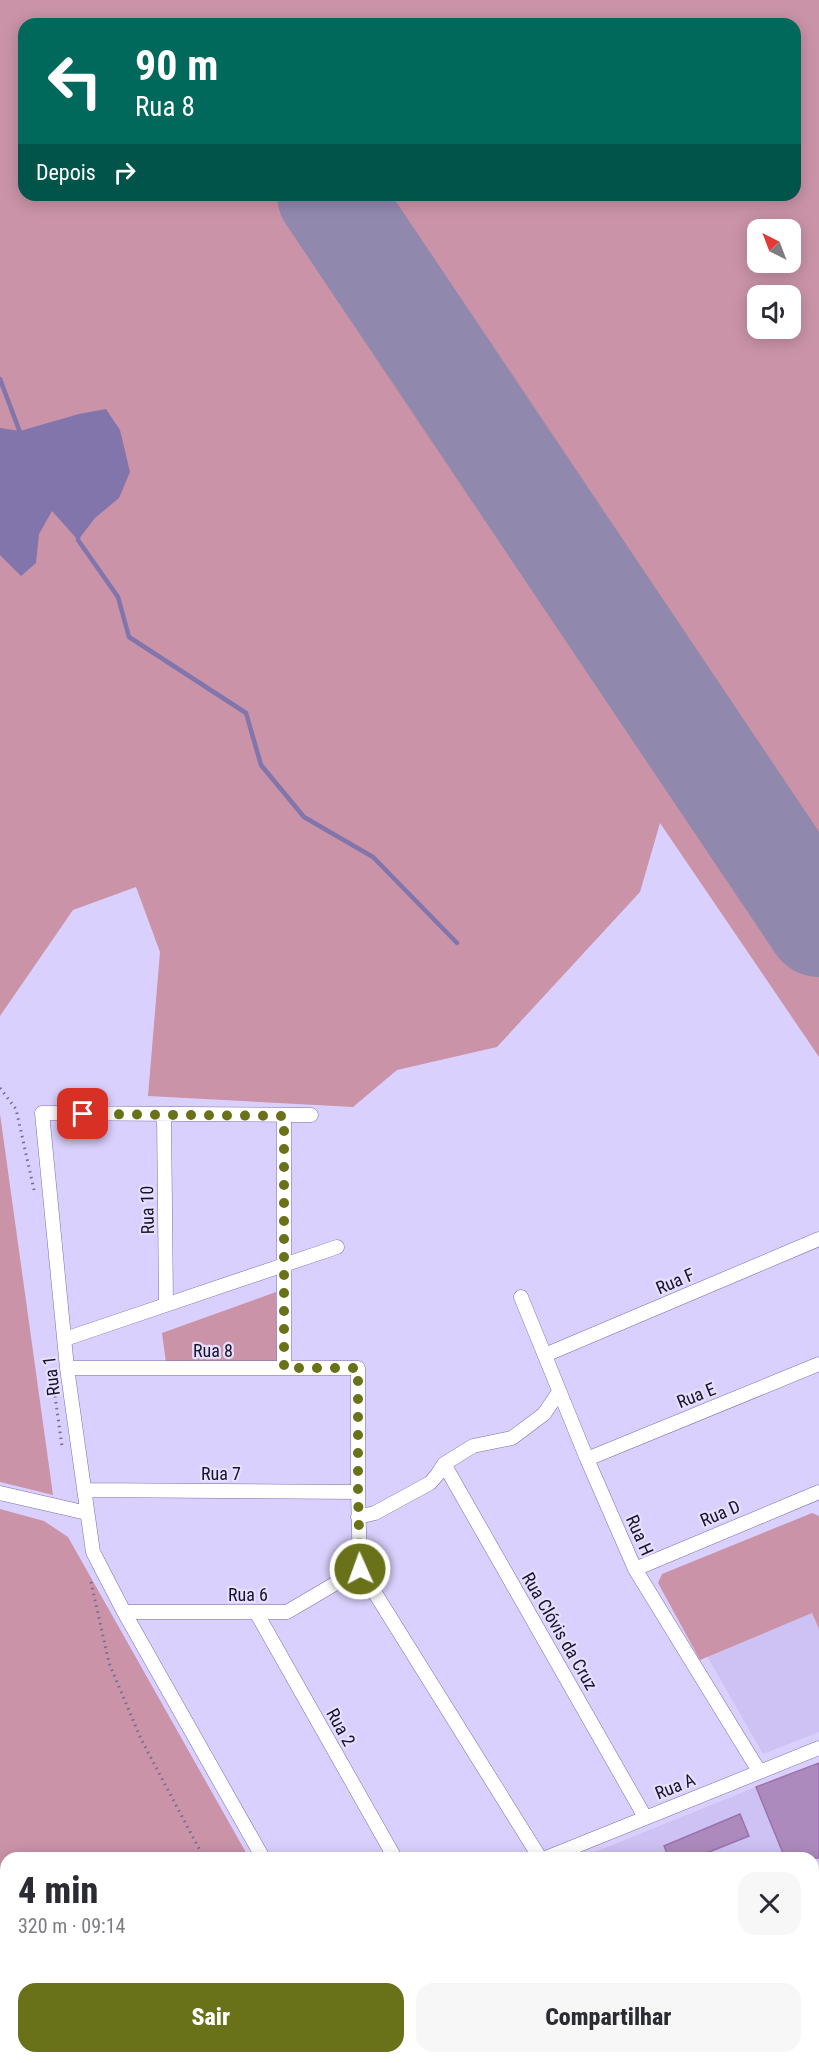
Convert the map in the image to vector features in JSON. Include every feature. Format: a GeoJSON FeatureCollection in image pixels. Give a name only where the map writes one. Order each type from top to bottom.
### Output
{"type":"FeatureCollection","features":[{"type":"Feature","properties":{"kind":"street","name":"Rua 1"},"geometry":{"type":"LineString","coordinates":[[260,1852],[124,1612],[93,1552],[67,1368],[42,1113],[310,1115]]}},
{"type":"Feature","properties":{"kind":"street","name":"Rua 10"},"geometry":{"type":"LineString","coordinates":[[164,1115],[166,1304]]}},
{"type":"Feature","properties":{"kind":"street"},"geometry":{"type":"LineString","coordinates":[[284,1116],[284,1368]]}},
{"type":"Feature","properties":{"kind":"street","name":"Rua F"},"geometry":{"type":"LineString","coordinates":[[545,1355],[819,1239]]}},
{"type":"Feature","properties":{"kind":"street"},"geometry":{"type":"LineString","coordinates":[[64,1339],[337,1247]]}},
{"type":"Feature","properties":{"kind":"street","name":"Rua H"},"geometry":{"type":"LineString","coordinates":[[521,1297],[587,1460],[635,1569],[759,1771]]}},
{"type":"Feature","properties":{"kind":"street","name":"Rua E"},"geometry":{"type":"LineString","coordinates":[[587,1460],[819,1364]]}},
{"type":"Feature","properties":{"kind":"street","name":"Rua 8"},"geometry":{"type":"LineString","coordinates":[[67,1368],[358,1368],[358,1492]]}},
{"type":"Feature","properties":{"kind":"street"},"geometry":{"type":"LineString","coordinates":[[358,1517],[375,1513],[430,1483],[444,1464],[473,1446],[512,1438],[544,1414],[559,1392]]}},
{"type":"Feature","properties":{"kind":"street","name":"Rua Clóvis da Cruz"},"geometry":{"type":"LineString","coordinates":[[444,1464],[645,1817]]}},
{"type":"Feature","properties":{"kind":"street","name":"Rua 7"},"geometry":{"type":"LineString","coordinates":[[84,1490],[358,1492]]}},
{"type":"Feature","properties":{"kind":"street"},"geometry":{"type":"LineString","coordinates":[[358,1492],[360,1569],[536,1852]]}},
{"type":"Feature","properties":{"kind":"street"},"geometry":{"type":"LineString","coordinates":[[0,1493],[87,1513]]}},
{"type":"Feature","properties":{"kind":"street","name":"Rua D"},"geometry":{"type":"LineString","coordinates":[[635,1569],[817,1497]]}},
{"type":"Feature","properties":{"kind":"street","name":"Rua 6"},"geometry":{"type":"LineString","coordinates":[[124,1612],[287,1612],[360,1569]]}},
{"type":"Feature","properties":{"kind":"street","name":"Rua 2"},"geometry":{"type":"LineString","coordinates":[[256,1612],[392,1852]]}},
{"type":"Feature","properties":{"kind":"street","name":"Rua A"},"geometry":{"type":"LineString","coordinates":[[560,1852],[819,1748]]}},
{"type":"Feature","properties":{"kind":"shaded area"},"geometry":{"type":"Polygon","coordinates":[[[0,0],[819,0],[819,1057],[660,823],[640,892],[497,1047],[397,1070],[353,1107],[148,1096],[160,952],[136,887],[73,910],[0,1016],[0,0]]]}},
{"type":"Feature","properties":{"kind":"shaded area"},"geometry":{"type":"Polygon","coordinates":[[[106,409],[120,430],[130,472],[119,498],[95,518],[78,540],[52,511],[39,534],[36,563],[21,576],[0,555],[0,428],[20,431],[79,414],[106,409]]]}},
{"type":"Feature","properties":{"kind":"shaded area"},"geometry":{"type":"Polygon","coordinates":[[[0,1114],[1,1121],[53,1495],[0,1482],[0,1114]]]}},
{"type":"Feature","properties":{"kind":"shaded area"},"geometry":{"type":"Polygon","coordinates":[[[276,1292],[277,1362],[166,1363],[162,1333],[276,1292]]]}},
{"type":"Feature","properties":{"kind":"shaded area"},"geometry":{"type":"Polygon","coordinates":[[[0,1509],[44,1521],[68,1537],[246,1852],[0,1852],[0,1509]]]}},
{"type":"Feature","properties":{"kind":"shaded area"},"geometry":{"type":"Polygon","coordinates":[[[812,1513],[819,1516],[819,1629],[812,1613],[700,1660],[658,1583],[662,1574],[812,1513]]]}},
{"type":"Feature","properties":{"kind":"shaded area"},"geometry":{"type":"Polygon","coordinates":[[[812,1613],[819,1629],[819,1732],[763,1754],[707,1656],[812,1613]]]}},
{"type":"Feature","properties":{"kind":"shaded area"},"geometry":{"type":"Polygon","coordinates":[[[756,1787],[783,1852],[595,1852],[756,1787]]]}},
{"type":"Feature","properties":{"kind":"building"},"geometry":{"type":"Polygon","coordinates":[[[819,1763],[819,1852],[783,1852],[756,1787],[819,1763]]]}},
{"type":"Feature","properties":{"kind":"building"},"geometry":{"type":"Polygon","coordinates":[[[740,1814],[749,1836],[709,1852],[666,1852],[664,1846],[740,1814]]]}},
{"type":"Feature","properties":{"kind":"waterway"},"geometry":{"type":"LineString","coordinates":[[0,379],[21,435]]}},
{"type":"Feature","properties":{"kind":"waterway"},"geometry":{"type":"LineString","coordinates":[[78,534],[78,540],[118,597],[129,637],[246,713],[261,765],[304,817],[373,857],[457,943]]}},
{"type":"Feature","properties":{"kind":"runway"},"geometry":{"type":"LineString","coordinates":[[333,201],[819,925]]}},
{"type":"Feature","properties":{"kind":"route"},"geometry":{"type":"LineString","coordinates":[[83,1114],[284,1116],[284,1368],[358,1368],[360,1569]]}}]}
